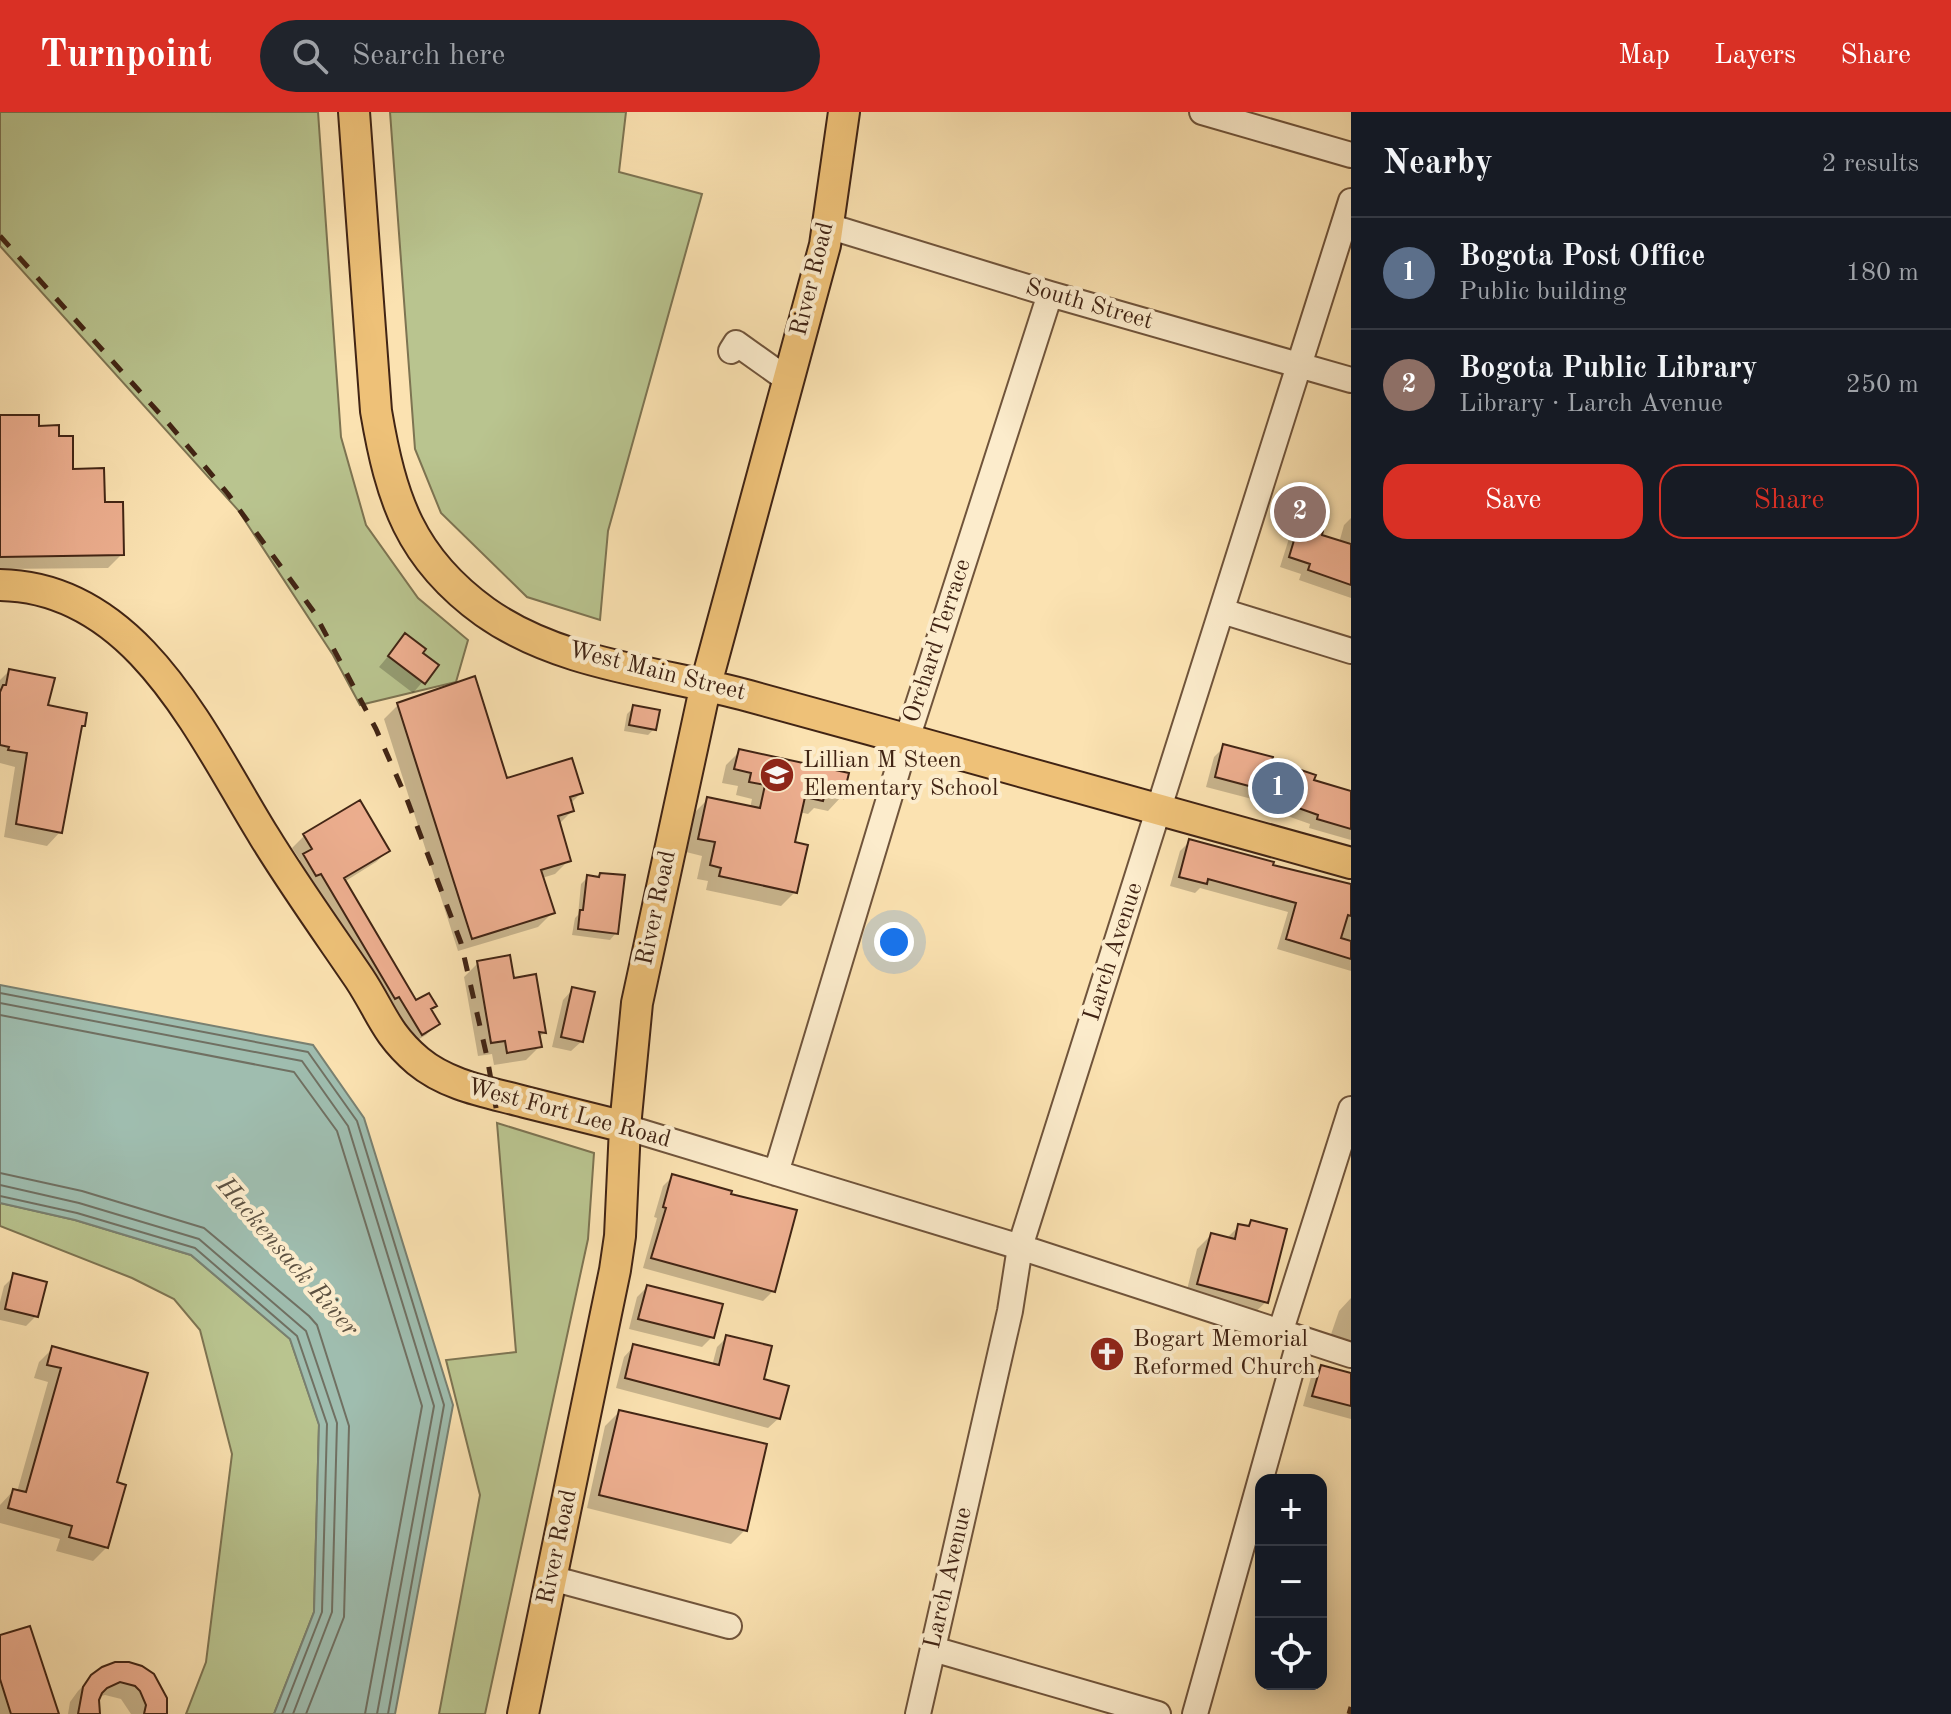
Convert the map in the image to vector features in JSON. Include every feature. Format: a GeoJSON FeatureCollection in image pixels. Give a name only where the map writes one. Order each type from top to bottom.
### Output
{"type":"FeatureCollection","features":[{"type":"Feature","properties":{"kind":"main road","name":"West Main Street"},"geometry":{"type":"LineString","coordinates":[[354,112],[376,411],[392,486],[418,545],[432,566],[488,614],[525,634],[575,653],[706,684],[1351,863]]}},
{"type":"Feature","properties":{"kind":"main road","name":"River Road"},"geometry":{"type":"LineString","coordinates":[[523,1714],[615,1270],[637,1003],[706,684],[828,226],[844,112]]}},
{"type":"Feature","properties":{"kind":"main road","name":"West Fort Lee Road"},"geometry":{"type":"LineString","coordinates":[[0,585],[40,590],[87,609],[120,630],[145,653],[176,693],[271,847],[365,987],[386,1027],[421,1063],[443,1078],[625,1127]]}},
{"type":"Feature","properties":{"kind":"street"},"geometry":{"type":"LineString","coordinates":[[1202,112],[1351,155]]}},
{"type":"Feature","properties":{"kind":"street","name":"Larch Avenue"},"geometry":{"type":"LineString","coordinates":[[918,1714],[1010,1311],[1020,1247],[1351,201]]}},
{"type":"Feature","properties":{"kind":"street","name":"South Street"},"geometry":{"type":"LineString","coordinates":[[828,226],[1050,294],[1351,380]]}},
{"type":"Feature","properties":{"kind":"street","name":"Orchard Terrace"},"geometry":{"type":"LineString","coordinates":[[776,1173],[907,739],[1050,294]]}},
{"type":"Feature","properties":{"kind":"street"},"geometry":{"type":"LineString","coordinates":[[731,351],[736,343],[788,380]]}},
{"type":"Feature","properties":{"kind":"street"},"geometry":{"type":"LineString","coordinates":[[1222,611],[1351,651]]}},
{"type":"Feature","properties":{"kind":"street"},"geometry":{"type":"LineString","coordinates":[[1195,1714],[1351,1109]]}},
{"type":"Feature","properties":{"kind":"street","name":"West Fort Lee Road"},"geometry":{"type":"LineString","coordinates":[[625,1127],[1020,1247],[1351,1355]]}},
{"type":"Feature","properties":{"kind":"street"},"geometry":{"type":"LineString","coordinates":[[551,1578],[729,1626]]}},
{"type":"Feature","properties":{"kind":"street"},"geometry":{"type":"LineString","coordinates":[[933,1649],[1158,1714]]}},
{"type":"Feature","properties":{"kind":"green space"},"geometry":{"type":"Polygon","coordinates":[[[0,112],[318,112],[341,437],[366,525],[418,598],[468,640],[456,682],[360,705],[333,655],[238,510],[0,246],[0,112]]]}},
{"type":"Feature","properties":{"kind":"green space"},"geometry":{"type":"Polygon","coordinates":[[[390,112],[626,112],[619,172],[702,194],[608,531],[600,620],[527,597],[441,513],[415,449],[390,112]]]}},
{"type":"Feature","properties":{"kind":"green space"},"geometry":{"type":"Polygon","coordinates":[[[497,1123],[594,1153],[588,1239],[485,1714],[439,1714],[480,1495],[446,1360],[516,1352],[497,1123]]]}},
{"type":"Feature","properties":{"kind":"green space"},"geometry":{"type":"Polygon","coordinates":[[[0,1203],[75,1220],[191,1255],[290,1339],[319,1424],[314,1612],[274,1714],[186,1714],[206,1662],[232,1454],[200,1330],[174,1299],[132,1278],[0,1226],[0,1203]]]}},
{"type":"Feature","properties":{"kind":"water","name":"Hackensack River"},"geometry":{"type":"Polygon","coordinates":[[[0,985],[313,1045],[364,1118],[453,1405],[395,1714],[274,1714],[314,1612],[319,1425],[290,1339],[191,1255],[75,1220],[0,1203],[0,985]]]}},
{"type":"Feature","properties":{"kind":"building"},"geometry":{"type":"Polygon","coordinates":[[[0,415],[39,415],[39,426],[59,425],[59,436],[73,436],[73,469],[104,468],[105,502],[123,502],[124,555],[0,557],[0,415]]]}},
{"type":"Feature","properties":{"kind":"building"},"geometry":{"type":"Polygon","coordinates":[[[1301,517],[1325,522],[1322,535],[1351,544],[1351,585],[1308,570],[1310,564],[1289,557],[1301,517]]]}},
{"type":"Feature","properties":{"kind":"building"},"geometry":{"type":"Polygon","coordinates":[[[405,633],[426,649],[423,653],[439,665],[425,684],[388,656],[405,633]]]}},
{"type":"Feature","properties":{"kind":"building"},"geometry":{"type":"Polygon","coordinates":[[[9,669],[55,678],[48,705],[87,713],[62,833],[16,824],[27,753],[8,750],[9,747],[0,745],[0,692],[6,685],[9,669]]]}},
{"type":"Feature","properties":{"kind":"building"},"geometry":{"type":"Polygon","coordinates":[[[475,676],[507,778],[572,758],[583,793],[570,797],[574,811],[558,816],[571,861],[541,870],[555,913],[472,939],[397,703],[475,676]]]}},
{"type":"Feature","properties":{"kind":"building"},"geometry":{"type":"Polygon","coordinates":[[[633,705],[660,710],[656,730],[629,725],[633,705]]]}},
{"type":"Feature","properties":{"kind":"building"},"geometry":{"type":"Polygon","coordinates":[[[1223,744],[1273,757],[1264,790],[1215,777],[1223,744]]]}},
{"type":"Feature","properties":{"kind":"building"},"geometry":{"type":"Polygon","coordinates":[[[739,749],[849,773],[843,798],[825,794],[823,801],[805,797],[795,842],[808,845],[797,893],[719,876],[721,868],[710,865],[715,842],[698,839],[707,797],[760,808],[765,785],[749,782],[751,773],[734,769],[739,749]]]}},
{"type":"Feature","properties":{"kind":"building"},"geometry":{"type":"Polygon","coordinates":[[[1295,768],[1316,775],[1314,780],[1351,791],[1351,829],[1317,819],[1318,815],[1284,803],[1295,768]]]}},
{"type":"Feature","properties":{"kind":"building"},"geometry":{"type":"Polygon","coordinates":[[[360,800],[390,851],[344,878],[416,1000],[429,993],[437,1006],[431,1009],[440,1024],[422,1035],[399,997],[395,999],[321,874],[316,876],[303,854],[312,849],[303,834],[360,800]]]}},
{"type":"Feature","properties":{"kind":"building"},"geometry":{"type":"Polygon","coordinates":[[[1189,839],[1274,862],[1273,865],[1351,884],[1351,916],[1348,915],[1341,938],[1351,941],[1351,959],[1286,939],[1296,903],[1208,879],[1207,884],[1179,877],[1189,839]]]}},
{"type":"Feature","properties":{"kind":"building"},"geometry":{"type":"Polygon","coordinates":[[[600,873],[625,875],[618,934],[578,929],[587,875],[599,877],[600,873]]]}},
{"type":"Feature","properties":{"kind":"building"},"geometry":{"type":"Polygon","coordinates":[[[510,955],[514,978],[536,974],[546,1033],[539,1032],[542,1047],[507,1053],[505,1041],[491,1043],[477,961],[510,955]]]}},
{"type":"Feature","properties":{"kind":"building"},"geometry":{"type":"Polygon","coordinates":[[[572,987],[595,992],[583,1042],[561,1037],[572,987]]]}},
{"type":"Feature","properties":{"kind":"building"},"geometry":{"type":"Polygon","coordinates":[[[672,1174],[732,1191],[731,1194],[797,1210],[775,1292],[651,1258],[666,1208],[663,1207],[672,1174]]]}},
{"type":"Feature","properties":{"kind":"building"},"geometry":{"type":"Polygon","coordinates":[[[1251,1220],[1287,1229],[1268,1303],[1197,1284],[1211,1233],[1235,1239],[1238,1224],[1249,1226],[1251,1220]]]}},
{"type":"Feature","properties":{"kind":"building"},"geometry":{"type":"Polygon","coordinates":[[[13,1273],[47,1282],[38,1317],[5,1309],[13,1273]]]}},
{"type":"Feature","properties":{"kind":"building"},"geometry":{"type":"Polygon","coordinates":[[[647,1285],[723,1304],[714,1338],[638,1319],[647,1285]]]}},
{"type":"Feature","properties":{"kind":"building"},"geometry":{"type":"Polygon","coordinates":[[[726,1335],[772,1346],[764,1379],[789,1386],[780,1419],[625,1378],[633,1344],[719,1365],[726,1335]]]}},
{"type":"Feature","properties":{"kind":"building"},"geometry":{"type":"Polygon","coordinates":[[[52,1346],[148,1373],[117,1482],[126,1485],[108,1548],[69,1537],[72,1526],[8,1508],[13,1489],[26,1492],[61,1368],[47,1365],[52,1346]]]}},
{"type":"Feature","properties":{"kind":"building"},"geometry":{"type":"Polygon","coordinates":[[[1321,1365],[1351,1373],[1351,1406],[1312,1396],[1321,1365]]]}},
{"type":"Feature","properties":{"kind":"building"},"geometry":{"type":"Polygon","coordinates":[[[619,1410],[767,1444],[747,1531],[599,1495],[619,1410]]]}},
{"type":"Feature","properties":{"kind":"building"},"geometry":{"type":"Polygon","coordinates":[[[30,1626],[59,1714],[11,1714],[0,1679],[0,1635],[30,1626]]]}},
{"type":"Feature","properties":{"kind":"building"},"geometry":{"type":"Polygon","coordinates":[[[115,1662],[142,1666],[154,1674],[167,1698],[167,1714],[144,1714],[146,1705],[140,1691],[135,1686],[120,1682],[102,1693],[100,1714],[78,1714],[83,1687],[91,1675],[115,1662]]]}},
{"type":"Feature","properties":{"kind":"railway"},"geometry":{"type":"LineString","coordinates":[[0,236],[228,494],[314,612],[376,729],[408,802],[461,943],[498,1119]]}},
{"type":"Feature","properties":{"kind":"railway"},"geometry":{"type":"LineString","coordinates":[[1349,1714],[1351,1707]]}},
{"type":"Feature","properties":{"kind":"place","name":"Bogota Public Library"},"geometry":{"type":"Point","coordinates":[1300,512]}},
{"type":"Feature","properties":{"kind":"place","name":"Lillian M Steen Elementary School"},"geometry":{"type":"Point","coordinates":[777,775]}},
{"type":"Feature","properties":{"kind":"place","name":"Bogota Post Office"},"geometry":{"type":"Point","coordinates":[1278,788]}},
{"type":"Feature","properties":{"kind":"place","name":"Bogart Memorial Reformed Church"},"geometry":{"type":"Point","coordinates":[1107,1354]}}]}
